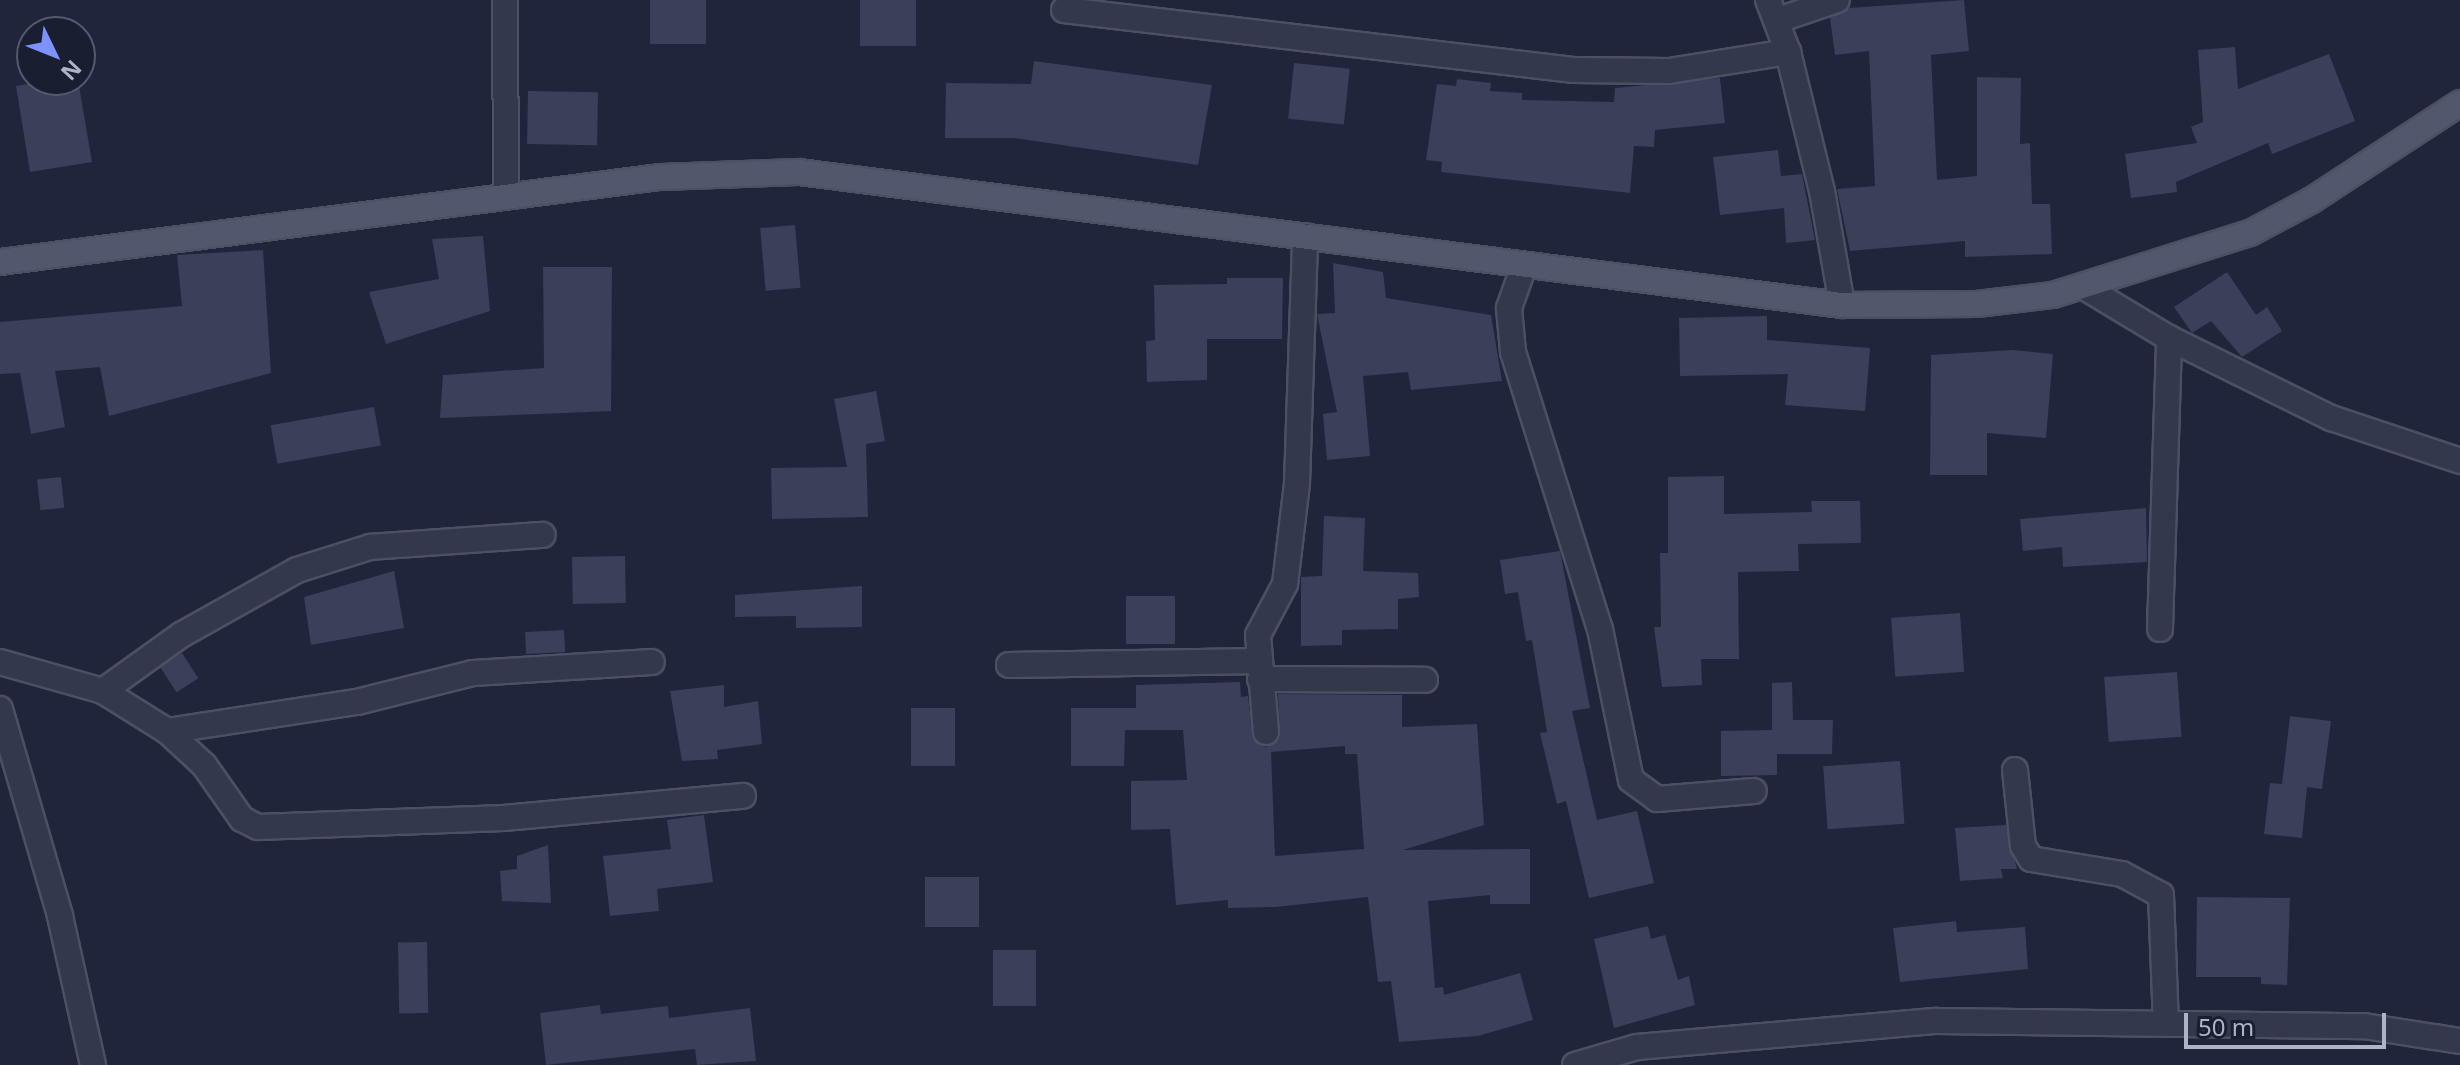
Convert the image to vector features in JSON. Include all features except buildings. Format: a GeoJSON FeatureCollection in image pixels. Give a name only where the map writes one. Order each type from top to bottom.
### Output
{"type":"FeatureCollection","features":[{"type":"Feature","properties":{"kind":"main road"},"geometry":{"type":"LineString","coordinates":[[0,262],[660,177],[799,172],[1842,305],[1977,304],[2084,287],[2250,233],[2312,200],[2460,103]]}},
{"type":"Feature","properties":{"kind":"street"},"geometry":{"type":"LineString","coordinates":[[505,0],[506,196]]}},
{"type":"Feature","properties":{"kind":"street"},"geometry":{"type":"LineString","coordinates":[[1837,0],[1773,10],[1788,52],[1842,305]]}},
{"type":"Feature","properties":{"kind":"street"},"geometry":{"type":"LineString","coordinates":[[1064,10],[1574,70],[1669,71],[1788,52]]}},
{"type":"Feature","properties":{"kind":"street"},"geometry":{"type":"LineString","coordinates":[[1266,732],[1260,670],[1261,620],[1285,584],[1297,483],[1305,236]]}},
{"type":"Feature","properties":{"kind":"street"},"geometry":{"type":"LineString","coordinates":[[1524,266],[1509,308],[1513,352],[1600,629],[1631,780],[1657,799],[1754,791]]}},
{"type":"Feature","properties":{"kind":"street"},"geometry":{"type":"LineString","coordinates":[[2084,287],[2169,338],[2331,418],[2460,461]]}},
{"type":"Feature","properties":{"kind":"street"},"geometry":{"type":"LineString","coordinates":[[2160,629],[2169,338]]}},
{"type":"Feature","properties":{"kind":"street"},"geometry":{"type":"LineString","coordinates":[[103,691],[181,635],[297,570],[370,547],[543,535]]}},
{"type":"Feature","properties":{"kind":"street"},"geometry":{"type":"LineString","coordinates":[[0,662],[103,691],[167,731],[204,765],[242,819],[258,827],[504,818],[743,796]]}},
{"type":"Feature","properties":{"kind":"street"},"geometry":{"type":"LineString","coordinates":[[167,731],[357,702],[473,673],[652,662]]}},
{"type":"Feature","properties":{"kind":"street"},"geometry":{"type":"LineString","coordinates":[[1009,665],[1260,670],[1425,680]]}},
{"type":"Feature","properties":{"kind":"street"},"geometry":{"type":"LineString","coordinates":[[0,709],[60,916],[93,1065]]}},
{"type":"Feature","properties":{"kind":"street"},"geometry":{"type":"LineString","coordinates":[[2015,770],[2023,846],[2031,859],[2122,874],[2161,895],[2166,1023]]}},
{"type":"Feature","properties":{"kind":"street"},"geometry":{"type":"LineString","coordinates":[[1575,1065],[1637,1047],[1780,1031],[1937,1021],[2364,1026],[2460,1041]]}}]}
